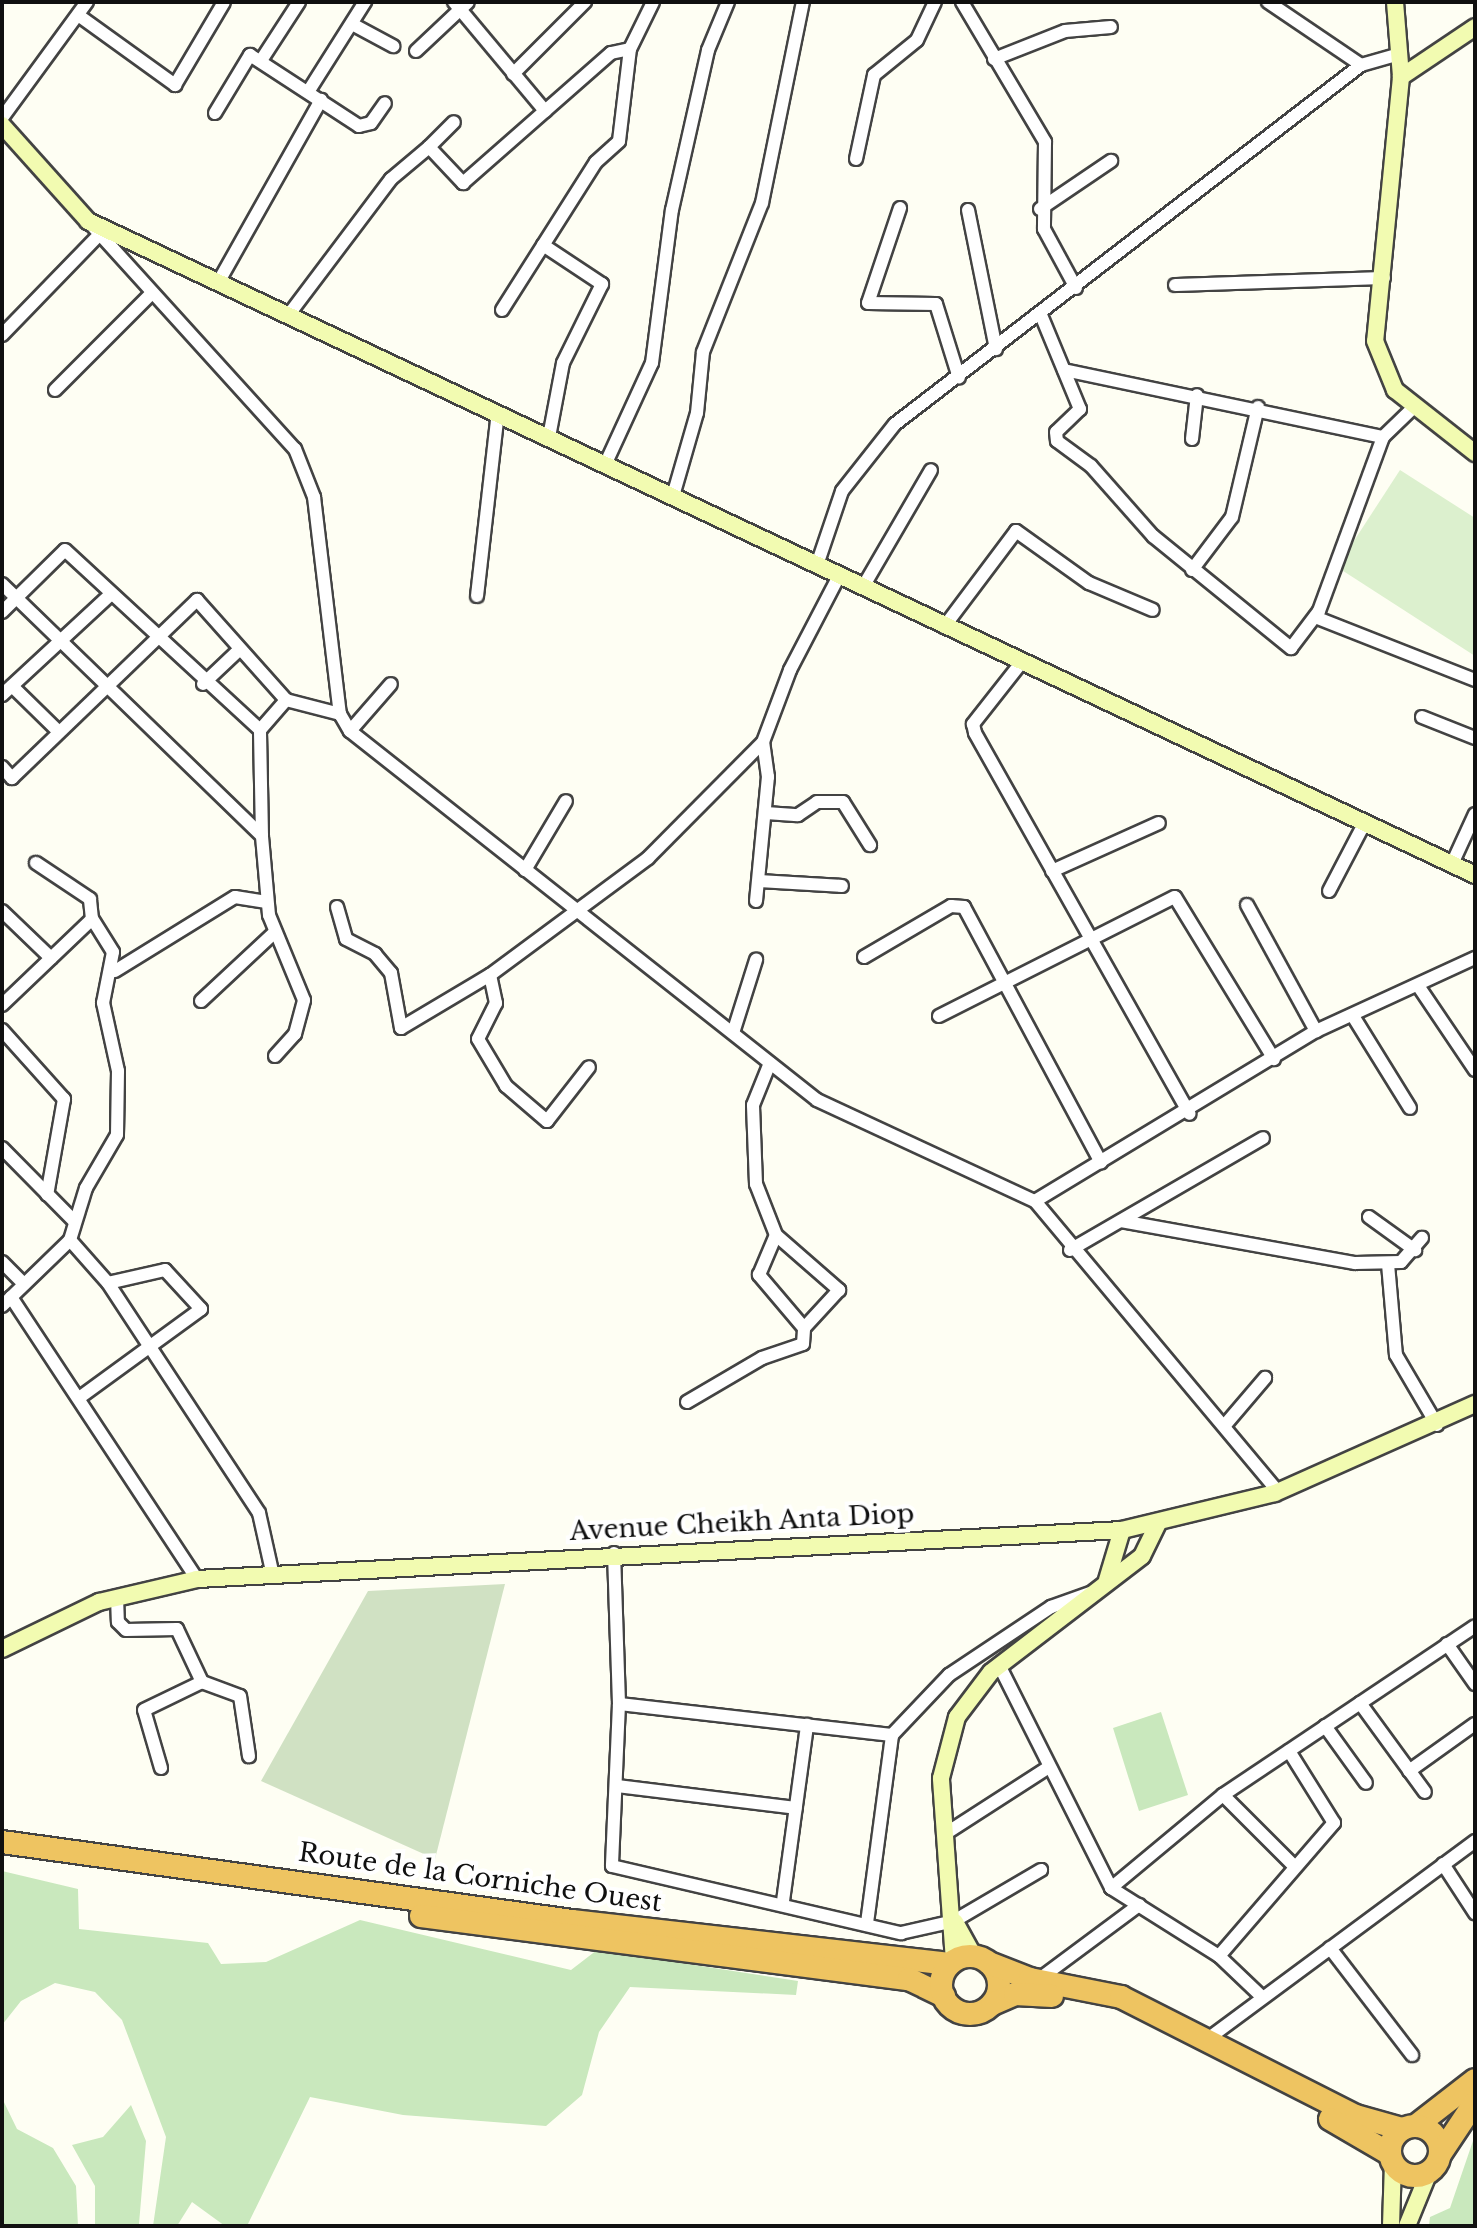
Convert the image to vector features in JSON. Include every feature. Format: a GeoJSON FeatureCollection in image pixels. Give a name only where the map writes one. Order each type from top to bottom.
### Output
{"type":"FeatureCollection","features":[{"type":"Feature","properties":{"kind":"highway","name":"Route de la Corniche Ouest"},"geometry":{"type":"LineString","coordinates":[[2,1842],[585,1923],[967,1961],[1121,1997],[1209,2038],[1356,2116],[1410,2127]]}},
{"type":"Feature","properties":{"kind":"highway","name":"Route de la Corniche Ouest"},"geometry":{"type":"LineString","coordinates":[[2,1857],[909,1979],[944,1996],[964,2013],[992,2004]]}},
{"type":"Feature","properties":{"kind":"highway"},"geometry":{"type":"LineString","coordinates":[[944,1996],[967,1961],[999,1987],[992,2004]]}},
{"type":"Feature","properties":{"kind":"highway"},"geometry":{"type":"LineString","coordinates":[[992,2004],[1033,1993],[1109,2007],[1392,2159],[1405,2174],[1429,2172],[1475,2102]]}},
{"type":"Feature","properties":{"kind":"highway"},"geometry":{"type":"LineString","coordinates":[[1392,2159],[1410,2127],[1475,2080]]}},
{"type":"Feature","properties":{"kind":"highway"},"geometry":{"type":"LineString","coordinates":[[1410,2127],[1432,2131],[1441,2153]]}},
{"type":"Feature","properties":{"kind":"street"},"geometry":{"type":"LineString","coordinates":[[2,118],[87,2]]}},
{"type":"Feature","properties":{"kind":"street"},"geometry":{"type":"LineString","coordinates":[[262,59],[299,2]]}},
{"type":"Feature","properties":{"kind":"street"},"geometry":{"type":"LineString","coordinates":[[308,92],[365,2]]}},
{"type":"Feature","properties":{"kind":"street"},"geometry":{"type":"LineString","coordinates":[[513,74],[585,2]]}},
{"type":"Feature","properties":{"kind":"street"},"geometry":{"type":"LineString","coordinates":[[502,310],[543,245],[619,141],[630,49],[653,2]]}},
{"type":"Feature","properties":{"kind":"street"},"geometry":{"type":"LineString","coordinates":[[605,465],[652,363],[672,210],[708,50],[728,2]]}},
{"type":"Feature","properties":{"kind":"street"},"geometry":{"type":"LineString","coordinates":[[673,496],[697,413],[703,352],[762,203],[803,2]]}},
{"type":"Feature","properties":{"kind":"street"},"geometry":{"type":"LineString","coordinates":[[856,159],[874,75],[917,40],[935,2]]}},
{"type":"Feature","properties":{"kind":"street"},"geometry":{"type":"LineString","coordinates":[[963,2],[1045,142],[1040,209],[1076,288]]}},
{"type":"Feature","properties":{"kind":"street"},"geometry":{"type":"LineString","coordinates":[[1268,2],[1361,65]]}},
{"type":"Feature","properties":{"kind":"street"},"geometry":{"type":"LineString","coordinates":[[1395,2],[1401,77],[1384,278],[1375,341],[1380,366],[1415,406],[1475,453]]}},
{"type":"Feature","properties":{"kind":"street"},"geometry":{"type":"LineString","coordinates":[[78,15],[175,85],[217,4]]}},
{"type":"Feature","properties":{"kind":"street"},"geometry":{"type":"LineString","coordinates":[[416,51],[461,5],[545,111]]}},
{"type":"Feature","properties":{"kind":"street"},"geometry":{"type":"LineString","coordinates":[[352,24],[393,46]]}},
{"type":"Feature","properties":{"kind":"street"},"geometry":{"type":"LineString","coordinates":[[994,59],[1065,31],[1111,27]]}},
{"type":"Feature","properties":{"kind":"street"},"geometry":{"type":"LineString","coordinates":[[1401,77],[1475,27]]}},
{"type":"Feature","properties":{"kind":"street"},"geometry":{"type":"LineString","coordinates":[[429,147],[463,183],[611,53],[630,49]]}},
{"type":"Feature","properties":{"kind":"street"},"geometry":{"type":"LineString","coordinates":[[817,565],[842,491],[868,451],[1361,65],[1400,54]]}},
{"type":"Feature","properties":{"kind":"street"},"geometry":{"type":"LineString","coordinates":[[215,113],[246,56],[262,59],[308,92],[365,126],[385,103]]}},
{"type":"Feature","properties":{"kind":"street"},"geometry":{"type":"LineString","coordinates":[[219,281],[321,100]]}},
{"type":"Feature","properties":{"kind":"street"},"geometry":{"type":"LineString","coordinates":[[290,313],[391,179],[454,122]]}},
{"type":"Feature","properties":{"kind":"street"},"geometry":{"type":"LineString","coordinates":[[2,125],[88,221],[97,237],[295,449],[314,497],[340,714],[350,731],[525,870],[573,913],[770,1063],[863,1124],[1035,1201],[1070,1250],[1225,1425],[1278,1492]]}},
{"type":"Feature","properties":{"kind":"street"},"geometry":{"type":"LineString","coordinates":[[1040,209],[1111,161]]}},
{"type":"Feature","properties":{"kind":"street"},"geometry":{"type":"LineString","coordinates":[[900,208],[868,303],[936,304],[959,378]]}},
{"type":"Feature","properties":{"kind":"street"},"geometry":{"type":"LineString","coordinates":[[968,210],[996,349]]}},
{"type":"Feature","properties":{"kind":"street"},"geometry":{"type":"LineString","coordinates":[[88,221],[290,313],[944,627],[1475,875]]}},
{"type":"Feature","properties":{"kind":"street"},"geometry":{"type":"LineString","coordinates":[[2,335],[97,237]]}},
{"type":"Feature","properties":{"kind":"street"},"geometry":{"type":"LineString","coordinates":[[543,245],[602,284],[563,363],[549,437]]}},
{"type":"Feature","properties":{"kind":"street"},"geometry":{"type":"LineString","coordinates":[[1175,285],[1384,278]]}},
{"type":"Feature","properties":{"kind":"street"},"geometry":{"type":"LineString","coordinates":[[55,390],[151,294]]}},
{"type":"Feature","properties":{"kind":"street"},"geometry":{"type":"LineString","coordinates":[[1041,315],[1080,409],[1054,436],[1192,570],[1291,648],[1315,617],[1383,437],[1415,406]]}},
{"type":"Feature","properties":{"kind":"street"},"geometry":{"type":"LineString","coordinates":[[1064,370],[1258,407],[1383,437]]}},
{"type":"Feature","properties":{"kind":"street"},"geometry":{"type":"LineString","coordinates":[[1192,439],[1197,395]]}},
{"type":"Feature","properties":{"kind":"street"},"geometry":{"type":"LineString","coordinates":[[1192,570],[1232,517],[1258,407]]}},
{"type":"Feature","properties":{"kind":"street"},"geometry":{"type":"LineString","coordinates":[[477,596],[498,413]]}},
{"type":"Feature","properties":{"kind":"street"},"geometry":{"type":"LineString","coordinates":[[863,587],[931,470]]}},
{"type":"Feature","properties":{"kind":"street"},"geometry":{"type":"LineString","coordinates":[[944,627],[1016,531],[1089,583],[1153,610]]}},
{"type":"Feature","properties":{"kind":"street"},"geometry":{"type":"LineString","coordinates":[[2,612],[65,550],[203,684],[260,730]]}},
{"type":"Feature","properties":{"kind":"street"},"geometry":{"type":"LineString","coordinates":[[756,901],[766,813],[763,742],[790,670],[839,576]]}},
{"type":"Feature","properties":{"kind":"street"},"geometry":{"type":"LineString","coordinates":[[2,584],[262,836]]}},
{"type":"Feature","properties":{"kind":"street"},"geometry":{"type":"LineString","coordinates":[[58,731],[7,691],[111,594]]}},
{"type":"Feature","properties":{"kind":"street"},"geometry":{"type":"LineString","coordinates":[[2,767],[12,778],[197,600],[286,700],[340,714]]}},
{"type":"Feature","properties":{"kind":"street"},"geometry":{"type":"LineString","coordinates":[[1315,617],[1475,680]]}},
{"type":"Feature","properties":{"kind":"street"},"geometry":{"type":"LineString","coordinates":[[203,684],[239,650]]}},
{"type":"Feature","properties":{"kind":"street"},"geometry":{"type":"LineString","coordinates":[[1021,663],[973,724],[1089,938],[1190,1114]]}},
{"type":"Feature","properties":{"kind":"street"},"geometry":{"type":"LineString","coordinates":[[350,731],[391,684]]}},
{"type":"Feature","properties":{"kind":"street"},"geometry":{"type":"LineString","coordinates":[[275,1056],[295,1034],[304,1000],[275,932],[267,902],[262,836],[260,730],[286,700]]}},
{"type":"Feature","properties":{"kind":"street"},"geometry":{"type":"LineString","coordinates":[[1422,717],[1475,738]]}},
{"type":"Feature","properties":{"kind":"street"},"geometry":{"type":"LineString","coordinates":[[337,907],[346,939],[391,973],[401,1028],[490,975],[667,842],[763,742]]}},
{"type":"Feature","properties":{"kind":"street"},"geometry":{"type":"LineString","coordinates":[[525,870],[566,801]]}},
{"type":"Feature","properties":{"kind":"street"},"geometry":{"type":"LineString","coordinates":[[766,813],[798,815],[817,802],[843,802],[870,845]]}},
{"type":"Feature","properties":{"kind":"street"},"geometry":{"type":"LineString","coordinates":[[1452,864],[1475,814]]}},
{"type":"Feature","properties":{"kind":"street"},"geometry":{"type":"LineString","coordinates":[[1052,871],[1159,823]]}},
{"type":"Feature","properties":{"kind":"street"},"geometry":{"type":"LineString","coordinates":[[1329,891],[1364,824]]}},
{"type":"Feature","properties":{"kind":"street"},"geometry":{"type":"LineString","coordinates":[[36,863],[90,899],[92,919],[113,952],[115,971],[103,1003],[118,1071],[117,1135],[75,1222],[70,1240],[6,1302],[79,1398],[197,1579]]}},
{"type":"Feature","properties":{"kind":"street"},"geometry":{"type":"LineString","coordinates":[[759,881],[842,886]]}},
{"type":"Feature","properties":{"kind":"street"},"geometry":{"type":"LineString","coordinates":[[115,971],[235,897],[267,902]]}},
{"type":"Feature","properties":{"kind":"street"},"geometry":{"type":"LineString","coordinates":[[939,1016],[1089,938],[1179,900],[1274,1059]]}},
{"type":"Feature","properties":{"kind":"street"},"geometry":{"type":"LineString","coordinates":[[864,957],[958,904],[1004,981],[1101,1163]]}},
{"type":"Feature","properties":{"kind":"street"},"geometry":{"type":"LineString","coordinates":[[1247,905],[1316,1031]]}},
{"type":"Feature","properties":{"kind":"street"},"geometry":{"type":"LineString","coordinates":[[2,911],[51,958]]}},
{"type":"Feature","properties":{"kind":"street"},"geometry":{"type":"LineString","coordinates":[[2,1005],[92,919]]}},
{"type":"Feature","properties":{"kind":"street"},"geometry":{"type":"LineString","coordinates":[[201,1001],[275,932]]}},
{"type":"Feature","properties":{"kind":"street"},"geometry":{"type":"LineString","coordinates":[[1035,1201],[1190,1114],[1316,1031],[1419,987],[1475,958]]}},
{"type":"Feature","properties":{"kind":"street"},"geometry":{"type":"LineString","coordinates":[[733,1033],[756,960]]}},
{"type":"Feature","properties":{"kind":"street"},"geometry":{"type":"LineString","coordinates":[[490,975],[496,1003],[478,1039],[506,1086],[547,1121],[589,1067]]}},
{"type":"Feature","properties":{"kind":"street"},"geometry":{"type":"LineString","coordinates":[[1419,987],[1475,1070]]}},
{"type":"Feature","properties":{"kind":"street"},"geometry":{"type":"LineString","coordinates":[[1353,1016],[1410,1108]]}},
{"type":"Feature","properties":{"kind":"street"},"geometry":{"type":"LineString","coordinates":[[2,1030],[64,1099],[47,1195]]}},
{"type":"Feature","properties":{"kind":"street"},"geometry":{"type":"LineString","coordinates":[[687,1402],[770,1354],[803,1344],[804,1328],[839,1290],[776,1235],[756,1184],[754,1089],[770,1063]]}},
{"type":"Feature","properties":{"kind":"street"},"geometry":{"type":"LineString","coordinates":[[1070,1250],[1263,1138]]}},
{"type":"Feature","properties":{"kind":"street"},"geometry":{"type":"LineString","coordinates":[[2,1148],[75,1222]]}},
{"type":"Feature","properties":{"kind":"street"},"geometry":{"type":"LineString","coordinates":[[1369,1217],[1415,1250]]}},
{"type":"Feature","properties":{"kind":"street"},"geometry":{"type":"LineString","coordinates":[[1121,1221],[1243,1239],[1324,1261],[1388,1264],[1415,1250],[1422,1238]]}},
{"type":"Feature","properties":{"kind":"street"},"geometry":{"type":"LineString","coordinates":[[776,1235],[759,1275],[804,1328]]}},
{"type":"Feature","properties":{"kind":"street"},"geometry":{"type":"LineString","coordinates":[[70,1240],[108,1283],[265,1523],[272,1571]]}},
{"type":"Feature","properties":{"kind":"street"},"geometry":{"type":"LineString","coordinates":[[2,1262],[24,1284]]}},
{"type":"Feature","properties":{"kind":"street"},"geometry":{"type":"LineString","coordinates":[[1388,1264],[1396,1355],[1437,1425]]}},
{"type":"Feature","properties":{"kind":"street"},"geometry":{"type":"LineString","coordinates":[[79,1398],[201,1309],[165,1270],[108,1283]]}},
{"type":"Feature","properties":{"kind":"street"},"geometry":{"type":"LineString","coordinates":[[1225,1425],[1265,1378]]}},
{"type":"Feature","properties":{"kind":"street","name":"Avenue Cheikh Anta Diop"},"geometry":{"type":"LineString","coordinates":[[2,1649],[117,1597],[197,1579],[272,1571],[1122,1530],[1278,1492],[1437,1425],[1475,1404]]}},
{"type":"Feature","properties":{"kind":"street"},"geometry":{"type":"LineString","coordinates":[[967,1961],[954,1921],[945,1834],[941,1778],[949,1736],[968,1699],[999,1665],[1142,1556],[1158,1523]]}},
{"type":"Feature","properties":{"kind":"street"},"geometry":{"type":"LineString","coordinates":[[1107,1580],[1122,1530]]}},
{"type":"Feature","properties":{"kind":"street"},"geometry":{"type":"LineString","coordinates":[[614,1553],[619,1704],[612,1866],[783,1901],[901,1933],[954,1921],[1041,1870]]}},
{"type":"Feature","properties":{"kind":"street"},"geometry":{"type":"LineString","coordinates":[[867,1923],[892,1735],[949,1675],[1051,1607],[1090,1593]]}},
{"type":"Feature","properties":{"kind":"street"},"geometry":{"type":"LineString","coordinates":[[117,1597],[118,1622],[126,1630],[181,1632],[202,1682]]}},
{"type":"Feature","properties":{"kind":"street"},"geometry":{"type":"LineString","coordinates":[[1111,1888],[1223,1795],[1475,1626]]}},
{"type":"Feature","properties":{"kind":"street"},"geometry":{"type":"LineString","coordinates":[[1447,1644],[1475,1684]]}},
{"type":"Feature","properties":{"kind":"street"},"geometry":{"type":"LineString","coordinates":[[999,1665],[1046,1769],[1111,1888],[1219,1956],[1261,1996]]}},
{"type":"Feature","properties":{"kind":"street"},"geometry":{"type":"LineString","coordinates":[[161,1768],[144,1710],[202,1682],[240,1696],[249,1756]]}},
{"type":"Feature","properties":{"kind":"street"},"geometry":{"type":"LineString","coordinates":[[1360,1703],[1425,1792]]}},
{"type":"Feature","properties":{"kind":"street"},"geometry":{"type":"LineString","coordinates":[[619,1704],[892,1735]]}},
{"type":"Feature","properties":{"kind":"street"},"geometry":{"type":"LineString","coordinates":[[1409,1771],[1475,1724]]}},
{"type":"Feature","properties":{"kind":"street"},"geometry":{"type":"LineString","coordinates":[[783,1901],[807,1725]]}},
{"type":"Feature","properties":{"kind":"street"},"geometry":{"type":"LineString","coordinates":[[1325,1726],[1366,1783]]}},
{"type":"Feature","properties":{"kind":"street"},"geometry":{"type":"LineString","coordinates":[[1219,1956],[1292,1864],[1335,1820],[1289,1751]]}},
{"type":"Feature","properties":{"kind":"street"},"geometry":{"type":"LineString","coordinates":[[945,1834],[1046,1769]]}},
{"type":"Feature","properties":{"kind":"street"},"geometry":{"type":"LineString","coordinates":[[617,1786],[796,1808]]}},
{"type":"Feature","properties":{"kind":"street"},"geometry":{"type":"LineString","coordinates":[[1223,1795],[1292,1864]]}},
{"type":"Feature","properties":{"kind":"street"},"geometry":{"type":"LineString","coordinates":[[1209,2038],[1261,1996],[1475,1841]]}},
{"type":"Feature","properties":{"kind":"street"},"geometry":{"type":"LineString","coordinates":[[1443,1864],[1475,1913]]}},
{"type":"Feature","properties":{"kind":"street"},"geometry":{"type":"LineString","coordinates":[[1038,1980],[1139,1905]]}},
{"type":"Feature","properties":{"kind":"street"},"geometry":{"type":"LineString","coordinates":[[1330,1948],[1412,2055]]}},
{"type":"Feature","properties":{"kind":"street"},"geometry":{"type":"LineString","coordinates":[[1391,2226],[1392,2159]]}},
{"type":"Feature","properties":{"kind":"street"},"geometry":{"type":"LineString","coordinates":[[1407,2226],[1429,2172]]}},
{"type":"Feature","properties":{"kind":"green space"},"geometry":{"type":"Polygon","coordinates":[[[1400,470],[1475,518],[1475,656],[1337,567],[1400,470]]]}},
{"type":"Feature","properties":{"kind":"green space"},"geometry":{"type":"Polygon","coordinates":[[[505,1584],[435,1859],[261,1781],[368,1591],[505,1584]]]}},
{"type":"Feature","properties":{"kind":"green space"},"geometry":{"type":"Polygon","coordinates":[[[1161,1712],[1188,1795],[1139,1811],[1113,1728],[1161,1712]]]}},
{"type":"Feature","properties":{"kind":"green space"},"geometry":{"type":"Polygon","coordinates":[[[2,1871],[78,1889],[79,1929],[208,1943],[221,1964],[266,1962],[360,1920],[571,1970],[597,1950],[798,1981],[796,1995],[630,1987],[599,2032],[582,2095],[546,2126],[403,2115],[310,2097],[247,2226],[225,2226],[192,2202],[177,2226],[153,2226],[166,2137],[122,2020],[95,1992],[55,1983],[21,2001],[2,2025],[2,1871]]]}},
{"type":"Feature","properties":{"kind":"green space"},"geometry":{"type":"Polygon","coordinates":[[[2,2098],[17,2129],[53,2148],[76,2186],[78,2226],[2,2226],[2,2098]]]}},
{"type":"Feature","properties":{"kind":"green space"},"geometry":{"type":"Polygon","coordinates":[[[131,2105],[146,2141],[139,2224],[95,2226],[95,2186],[72,2145],[103,2137],[131,2105]]]}},
{"type":"Feature","properties":{"kind":"green space"},"geometry":{"type":"Polygon","coordinates":[[[1475,2135],[1475,2226],[1429,2226],[1430,2217],[1450,2208],[1475,2135]]]}}]}
